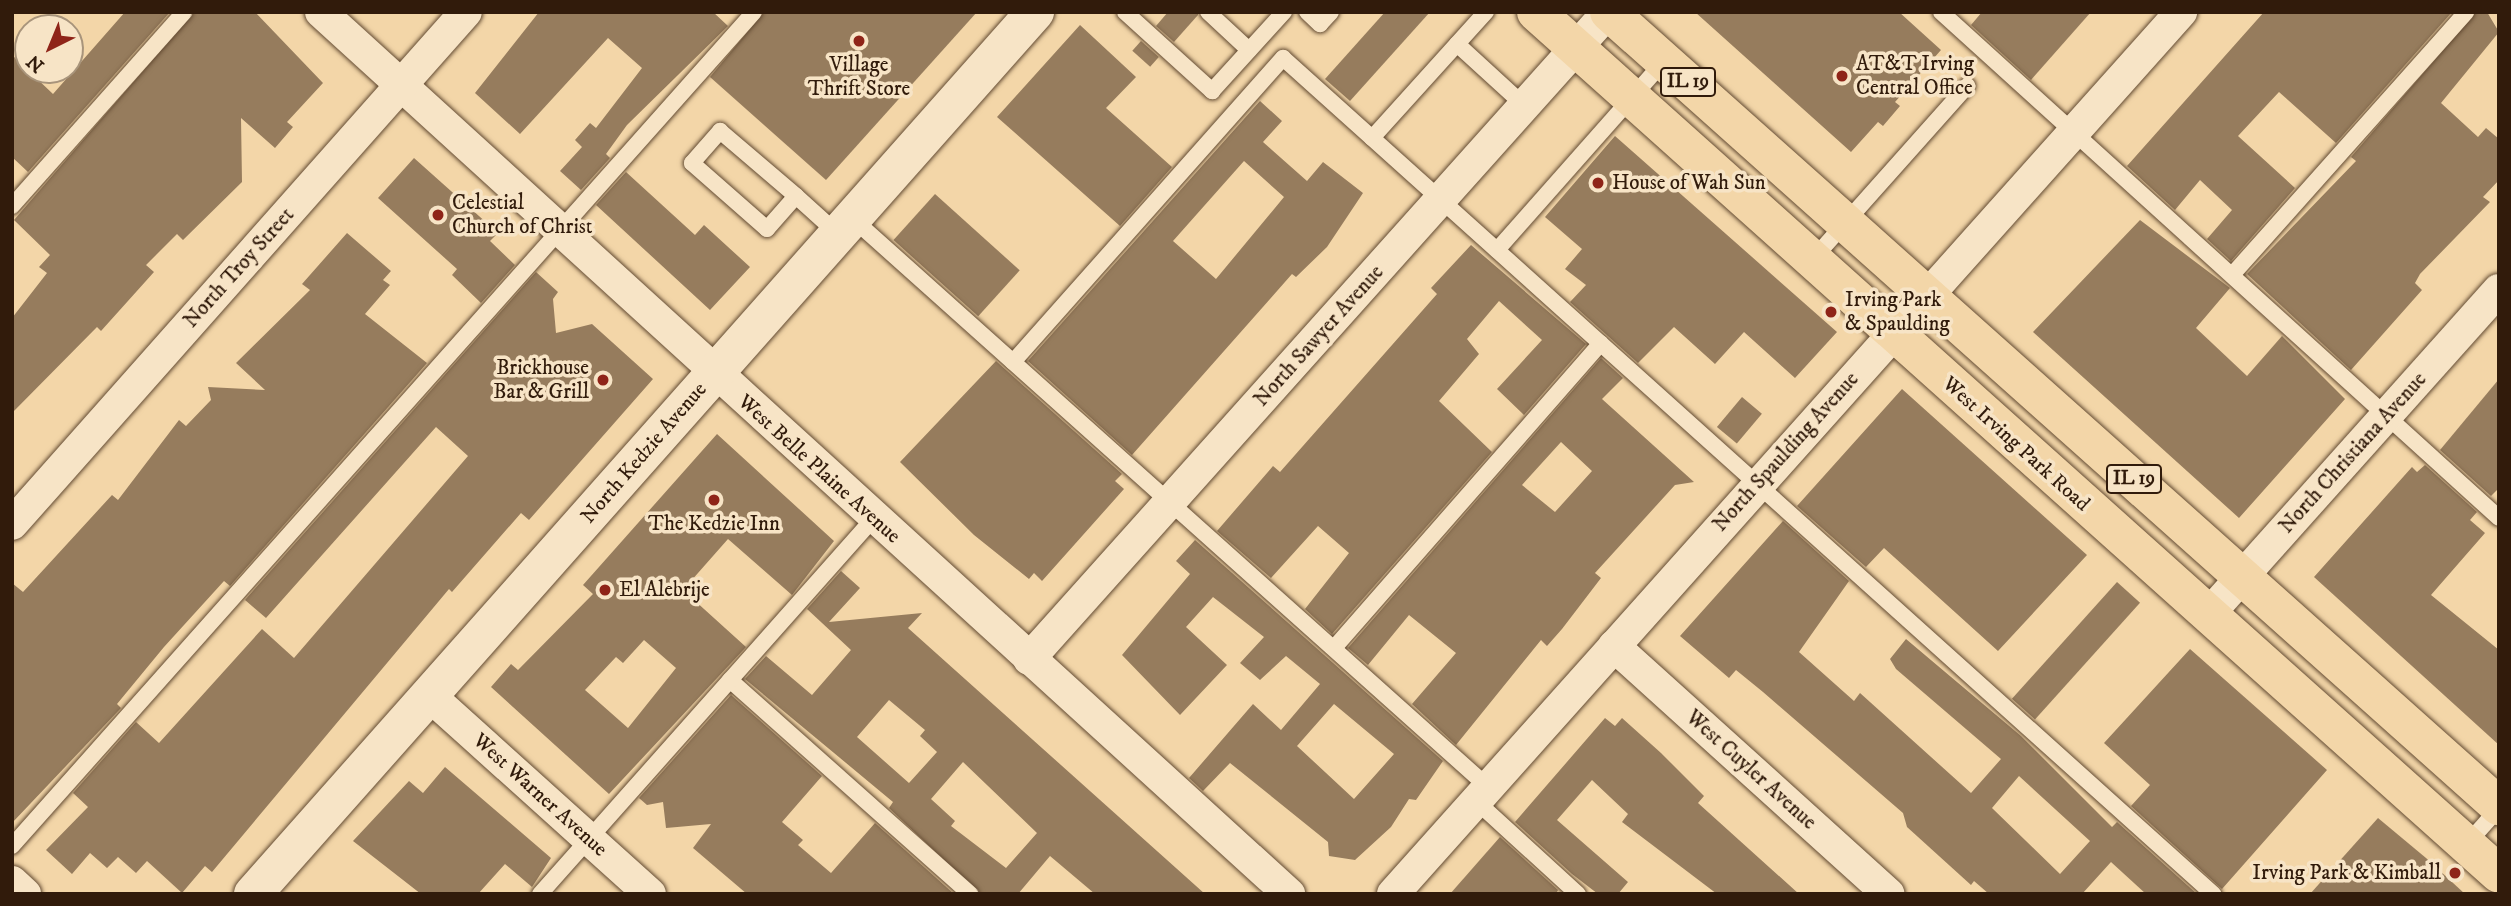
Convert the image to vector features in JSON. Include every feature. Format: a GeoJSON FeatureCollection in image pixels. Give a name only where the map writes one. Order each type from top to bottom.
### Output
{"type":"FeatureCollection","features":[{"type":"Feature","properties":{"kind":"main road","name":"North Kedzie Avenue"},"geometry":{"type":"LineString","coordinates":[[253,894],[1035,12]]}},
{"type":"Feature","properties":{"kind":"main road","name":"West Irving Park Road"},"geometry":{"type":"LineString","coordinates":[[1536,12],[1892,334],[2499,874]]}},
{"type":"Feature","properties":{"kind":"main road","name":"IL 19"},"geometry":{"type":"LineString","coordinates":[[1608,12],[1929,294],[2499,807]]}},
{"type":"Feature","properties":{"kind":"street","name":"West Belle Plaine Avenue"},"geometry":{"type":"LineString","coordinates":[[321,12],[714,374],[1289,894]]}},
{"type":"Feature","properties":{"kind":"street","name":"North Troy Street"},"geometry":{"type":"LineString","coordinates":[[12,524],[466,12]]}},
{"type":"Feature","properties":{"kind":"street","name":"North Sawyer Avenue"},"geometry":{"type":"LineString","coordinates":[[1030,659],[1608,12]]}},
{"type":"Feature","properties":{"kind":"street","name":"North Spaulding Avenue"},"geometry":{"type":"LineString","coordinates":[[1393,894],[2181,12]]}},
{"type":"Feature","properties":{"kind":"street","name":"North Christiana Avenue"},"geometry":{"type":"LineString","coordinates":[[2208,615],[2499,290]]}},
{"type":"Feature","properties":{"kind":"street","name":"West Cuyler Avenue"},"geometry":{"type":"LineString","coordinates":[[1614,646],[1888,894]]}},
{"type":"Feature","properties":{"kind":"street","name":"West Warner Avenue"},"geometry":{"type":"LineString","coordinates":[[430,696],[650,894]]}},
{"type":"Feature","properties":{"kind":"street"},"geometry":{"type":"LineString","coordinates":[[12,882],[25,894]]}},
{"type":"Feature","properties":{"kind":"lane"},"geometry":{"type":"LineString","coordinates":[[12,206],[184,12]]}},
{"type":"Feature","properties":{"kind":"lane"},"geometry":{"type":"LineString","coordinates":[[12,846],[754,12]]}},
{"type":"Feature","properties":{"kind":"lane"},"geometry":{"type":"LineString","coordinates":[[1125,12],[1212,91],[1284,12]]}},
{"type":"Feature","properties":{"kind":"lane"},"geometry":{"type":"LineString","coordinates":[[1208,12],[1250,50]]}},
{"type":"Feature","properties":{"kind":"lane"},"geometry":{"type":"LineString","coordinates":[[1307,12],[1320,24],[1331,12]]}},
{"type":"Feature","properties":{"kind":"lane"},"geometry":{"type":"LineString","coordinates":[[1372,138],[1486,12]]}},
{"type":"Feature","properties":{"kind":"lane"},"geometry":{"type":"LineString","coordinates":[[1941,12],[2499,518]]}},
{"type":"Feature","properties":{"kind":"lane"},"geometry":{"type":"LineString","coordinates":[[2232,275],[2466,12]]}},
{"type":"Feature","properties":{"kind":"lane"},"geometry":{"type":"LineString","coordinates":[[1457,44],[1525,106]]}},
{"type":"Feature","properties":{"kind":"lane"},"geometry":{"type":"LineString","coordinates":[[1013,362],[1283,58],[2213,894]]}},
{"type":"Feature","properties":{"kind":"lane"},"geometry":{"type":"LineString","coordinates":[[1497,250],[1664,61]]}},
{"type":"Feature","properties":{"kind":"lane"},"geometry":{"type":"LineString","coordinates":[[1811,261],[1967,86]]}},
{"type":"Feature","properties":{"kind":"lane"},"geometry":{"type":"LineString","coordinates":[[796,197],[767,229],[692,163],[720,131],[796,197],[845,226],[1013,362],[1334,648],[1482,794],[1578,894]]}},
{"type":"Feature","properties":{"kind":"lane"},"geometry":{"type":"LineString","coordinates":[[1334,648],[1601,343]]}},
{"type":"Feature","properties":{"kind":"lane"},"geometry":{"type":"LineString","coordinates":[[540,894],[874,518]]}},
{"type":"Feature","properties":{"kind":"lane"},"geometry":{"type":"LineString","coordinates":[[730,680],[970,894]]}},
{"type":"Feature","properties":{"kind":"lane"},"geometry":{"type":"LineString","coordinates":[[2466,845],[2499,807]]}},
{"type":"Feature","properties":{"kind":"building"},"geometry":{"type":"Polygon","coordinates":[[[125,12],[170,12],[28,172],[12,157],[12,55],[14,84],[42,84],[53,94],[62,84],[84,84],[84,59],[125,12]]]}},
{"type":"Feature","properties":{"kind":"building"},"geometry":{"type":"Polygon","coordinates":[[[194,12],[255,12],[323,83],[287,122],[293,127],[275,148],[241,118],[242,182],[183,240],[177,234],[146,265],[154,272],[101,331],[97,327],[12,413],[12,318],[47,273],[39,267],[50,255],[14,220],[194,12]]]}},
{"type":"Feature","properties":{"kind":"building"},"geometry":{"type":"Polygon","coordinates":[[[539,12],[713,12],[728,26],[627,125],[606,154],[610,158],[581,190],[560,171],[582,147],[575,140],[590,123],[596,128],[642,68],[608,38],[520,134],[475,93],[539,12]]]}},
{"type":"Feature","properties":{"kind":"building"},"geometry":{"type":"Polygon","coordinates":[[[764,12],[977,12],[826,180],[710,77],[764,12]]]}},
{"type":"Feature","properties":{"kind":"building"},"geometry":{"type":"Polygon","coordinates":[[[1168,12],[1198,12],[1174,42],[1156,26],[1168,12]]]}},
{"type":"Feature","properties":{"kind":"building"},"geometry":{"type":"Polygon","coordinates":[[[1385,12],[1430,12],[1350,101],[1325,79],[1385,12]]]}},
{"type":"Feature","properties":{"kind":"building","name":"AT&T Irving Central Office"},"geometry":{"type":"Polygon","coordinates":[[[1695,12],[1899,12],[1941,50],[1895,102],[1900,106],[1883,126],[1878,122],[1851,152],[1695,12]]]}},
{"type":"Feature","properties":{"kind":"building"},"geometry":{"type":"Polygon","coordinates":[[[1982,12],[2091,12],[2031,80],[1971,25],[1982,12]]]}},
{"type":"Feature","properties":{"kind":"building"},"geometry":{"type":"Polygon","coordinates":[[[2264,12],[2452,12],[2336,143],[2279,92],[2238,136],[2295,188],[2231,261],[2207,239],[2232,210],[2200,180],[2175,210],[2127,166],[2264,12]]]}},
{"type":"Feature","properties":{"kind":"building"},"geometry":{"type":"Polygon","coordinates":[[[2476,12],[2487,12],[2499,32],[2441,103],[2478,137],[2486,128],[2499,139],[2499,180],[2483,197],[2490,202],[2420,274],[2415,283],[2422,290],[2351,370],[2247,274],[2356,161],[2351,157],[2476,12]]]}},
{"type":"Feature","properties":{"kind":"building"},"geometry":{"type":"Polygon","coordinates":[[[1080,25],[1136,77],[1106,108],[1172,167],[1120,226],[997,117],[1080,25]]]}},
{"type":"Feature","properties":{"kind":"building"},"geometry":{"type":"Polygon","coordinates":[[[1141,41],[1159,57],[1150,67],[1132,51],[1141,41]]]}},
{"type":"Feature","properties":{"kind":"building"},"geometry":{"type":"Polygon","coordinates":[[[1260,101],[1282,121],[1263,142],[1307,181],[1323,162],[1363,193],[1327,247],[1296,277],[1292,274],[1132,455],[1028,361],[1260,101]],[[1244,161],[1173,241],[1216,279],[1284,197],[1244,161]]]}},
{"type":"Feature","properties":{"kind":"building"},"geometry":{"type":"Polygon","coordinates":[[[1615,136],[1837,332],[1795,378],[1744,332],[1715,364],[1674,327],[1638,363],[1570,302],[1586,285],[1565,269],[1582,249],[1545,217],[1615,136]]]}},
{"type":"Feature","properties":{"kind":"building","name":"Celestial Church of Christ"},"geometry":{"type":"Polygon","coordinates":[[[414,158],[498,233],[490,241],[515,265],[481,303],[452,275],[457,269],[378,198],[414,158]]]}},
{"type":"Feature","properties":{"kind":"building"},"geometry":{"type":"Polygon","coordinates":[[[626,172],[695,235],[704,225],[750,267],[710,310],[596,205],[626,172]]]}},
{"type":"Feature","properties":{"kind":"building"},"geometry":{"type":"Polygon","coordinates":[[[935,194],[1020,270],[978,316],[894,240],[935,194]]]}},
{"type":"Feature","properties":{"kind":"building"},"geometry":{"type":"Polygon","coordinates":[[[2140,220],[2230,288],[2196,328],[2247,376],[2282,336],[2345,399],[2239,518],[2033,332],[2140,220]]]}},
{"type":"Feature","properties":{"kind":"building"},"geometry":{"type":"Polygon","coordinates":[[[347,233],[391,271],[383,280],[390,285],[365,314],[427,363],[230,586],[224,581],[164,647],[117,704],[121,708],[12,823],[12,583],[23,592],[112,495],[118,500],[179,420],[186,426],[211,400],[208,387],[265,390],[236,363],[310,290],[302,284],[347,233]]]}},
{"type":"Feature","properties":{"kind":"building"},"geometry":{"type":"Polygon","coordinates":[[[1471,245],[1586,344],[1524,415],[1497,389],[1542,340],[1499,301],[1467,339],[1479,354],[1439,401],[1492,452],[1332,634],[1305,609],[1349,553],[1318,526],[1271,578],[1217,531],[1273,466],[1280,472],[1437,294],[1431,288],[1471,245]]]}},
{"type":"Feature","properties":{"kind":"building"},"geometry":{"type":"Polygon","coordinates":[[[536,272],[558,292],[553,299],[556,333],[592,324],[653,379],[529,520],[521,513],[452,592],[449,589],[212,872],[205,866],[182,893],[147,861],[136,873],[118,857],[107,868],[90,853],[72,874],[46,850],[88,807],[73,793],[136,722],[159,743],[262,629],[294,658],[468,456],[436,427],[266,618],[245,600],[536,272]]]}},
{"type":"Feature","properties":{"kind":"building"},"geometry":{"type":"Polygon","coordinates":[[[1601,358],[1623,378],[1602,399],[1694,482],[1675,485],[1595,573],[1601,578],[1562,629],[1547,646],[1541,640],[1456,745],[1412,704],[1456,653],[1409,615],[1368,665],[1348,648],[1601,358]],[[1561,442],[1522,485],[1555,512],[1592,471],[1561,442]]]}},
{"type":"Feature","properties":{"kind":"building"},"geometry":{"type":"Polygon","coordinates":[[[996,361],[1122,474],[1115,481],[1124,489],[1042,581],[1034,573],[1029,579],[974,535],[900,462],[996,361]]]}},
{"type":"Feature","properties":{"kind":"building"},"geometry":{"type":"Polygon","coordinates":[[[2499,379],[2499,488],[2491,496],[2440,450],[2499,379]]]}},
{"type":"Feature","properties":{"kind":"building"},"geometry":{"type":"Polygon","coordinates":[[[1902,389],[2087,555],[1998,651],[1884,548],[1866,567],[1797,506],[1902,389]]]}},
{"type":"Feature","properties":{"kind":"building"},"geometry":{"type":"Polygon","coordinates":[[[1742,397],[1762,414],[1737,444],[1717,427],[1742,397]]]}},
{"type":"Feature","properties":{"kind":"building"},"geometry":{"type":"Polygon","coordinates":[[[717,434],[834,541],[792,595],[728,539],[683,590],[746,647],[609,794],[491,687],[511,664],[518,670],[593,594],[583,585],[717,434]],[[644,640],[623,663],[616,657],[585,690],[628,728],[676,668],[644,640]]]}},
{"type":"Feature","properties":{"kind":"building"},"geometry":{"type":"Polygon","coordinates":[[[2425,465],[2477,512],[2470,520],[2485,533],[2431,595],[2499,650],[2499,745],[2314,577],[2412,467],[2417,472],[2425,465]]]}},
{"type":"Feature","properties":{"kind":"building"},"geometry":{"type":"Polygon","coordinates":[[[1783,521],[1849,581],[1799,652],[1854,701],[1860,693],[1971,793],[2001,759],[1896,669],[1890,659],[1906,639],[2021,736],[2112,827],[2117,822],[2197,894],[2146,894],[2111,862],[2082,894],[1989,894],[1974,881],[1971,885],[1907,827],[1903,813],[1763,692],[1736,670],[1729,678],[1680,636],[1783,521]],[[2019,776],[1992,808],[2060,874],[2090,841],[2019,776]]]}},
{"type":"Feature","properties":{"kind":"building"},"geometry":{"type":"Polygon","coordinates":[[[1195,540],[1443,761],[1416,800],[1409,799],[1391,827],[1355,860],[1329,856],[1328,842],[1230,763],[1203,791],[1189,778],[1253,704],[1281,730],[1320,684],[1286,656],[1260,680],[1240,663],[1264,637],[1213,597],[1186,627],[1227,665],[1180,715],[1122,655],[1190,574],[1176,561],[1195,540]],[[1334,704],[1297,746],[1354,799],[1394,754],[1334,704]]]}},
{"type":"Feature","properties":{"kind":"building"},"geometry":{"type":"Polygon","coordinates":[[[841,571],[860,588],[829,622],[922,613],[908,628],[1205,894],[1095,894],[1050,856],[1018,894],[980,894],[889,808],[893,802],[745,679],[766,656],[812,695],[851,650],[807,609],[841,571]],[[889,700],[857,737],[909,783],[937,752],[920,736],[925,730],[889,700]],[[963,762],[931,799],[955,821],[951,826],[1006,868],[1037,833],[963,762]]]}},
{"type":"Feature","properties":{"kind":"building"},"geometry":{"type":"Polygon","coordinates":[[[2117,582],[2140,603],[2035,719],[2012,699],[2117,582]]]}},
{"type":"Feature","properties":{"kind":"building"},"geometry":{"type":"Polygon","coordinates":[[[2190,649],[2327,770],[2222,889],[2131,806],[2150,785],[2104,743],[2190,649]]]}},
{"type":"Feature","properties":{"kind":"building"},"geometry":{"type":"Polygon","coordinates":[[[731,695],[822,776],[782,822],[803,840],[798,845],[831,873],[875,823],[954,894],[747,894],[693,848],[711,824],[666,828],[663,802],[647,805],[639,798],[731,695]]]}},
{"type":"Feature","properties":{"kind":"building"},"geometry":{"type":"Polygon","coordinates":[[[1605,718],[1615,726],[1622,718],[1661,753],[1704,796],[1698,803],[1799,894],[1717,894],[1622,822],[1628,814],[1592,780],[1557,820],[1628,882],[1618,894],[1598,894],[1572,874],[1515,822],[1605,718]]]}},
{"type":"Feature","properties":{"kind":"building"},"geometry":{"type":"Polygon","coordinates":[[[445,767],[551,858],[532,887],[505,864],[478,894],[421,894],[353,841],[409,781],[423,793],[445,767]]]}},
{"type":"Feature","properties":{"kind":"building"},"geometry":{"type":"Polygon","coordinates":[[[2378,818],[2426,858],[2465,894],[2310,894],[2378,818]]]}},
{"type":"Feature","properties":{"kind":"building"},"geometry":{"type":"Polygon","coordinates":[[[1500,837],[1558,890],[1556,894],[1450,894],[1500,837]]]}},
{"type":"Feature","properties":{"kind":"place","name":"Village Thrift Store"},"geometry":{"type":"Point","coordinates":[859,41]}},
{"type":"Feature","properties":{"kind":"place","name":"AT&T Irving Central Office"},"geometry":{"type":"Point","coordinates":[1842,76]}},
{"type":"Feature","properties":{"kind":"place","name":"House of Wah Sun"},"geometry":{"type":"Point","coordinates":[1598,183]}},
{"type":"Feature","properties":{"kind":"place","name":"Celestial Church of Christ"},"geometry":{"type":"Point","coordinates":[438,215]}},
{"type":"Feature","properties":{"kind":"place","name":"Irving Park & Spaulding"},"geometry":{"type":"Point","coordinates":[1831,312]}},
{"type":"Feature","properties":{"kind":"place","name":"Brickhouse Bar & Grill"},"geometry":{"type":"Point","coordinates":[603,380]}},
{"type":"Feature","properties":{"kind":"place","name":"The Kedzie Inn"},"geometry":{"type":"Point","coordinates":[714,500]}},
{"type":"Feature","properties":{"kind":"place","name":"El Alebrije"},"geometry":{"type":"Point","coordinates":[605,590]}},
{"type":"Feature","properties":{"kind":"place","name":"Irving Park & Kimball"},"geometry":{"type":"Point","coordinates":[2455,873]}}]}
